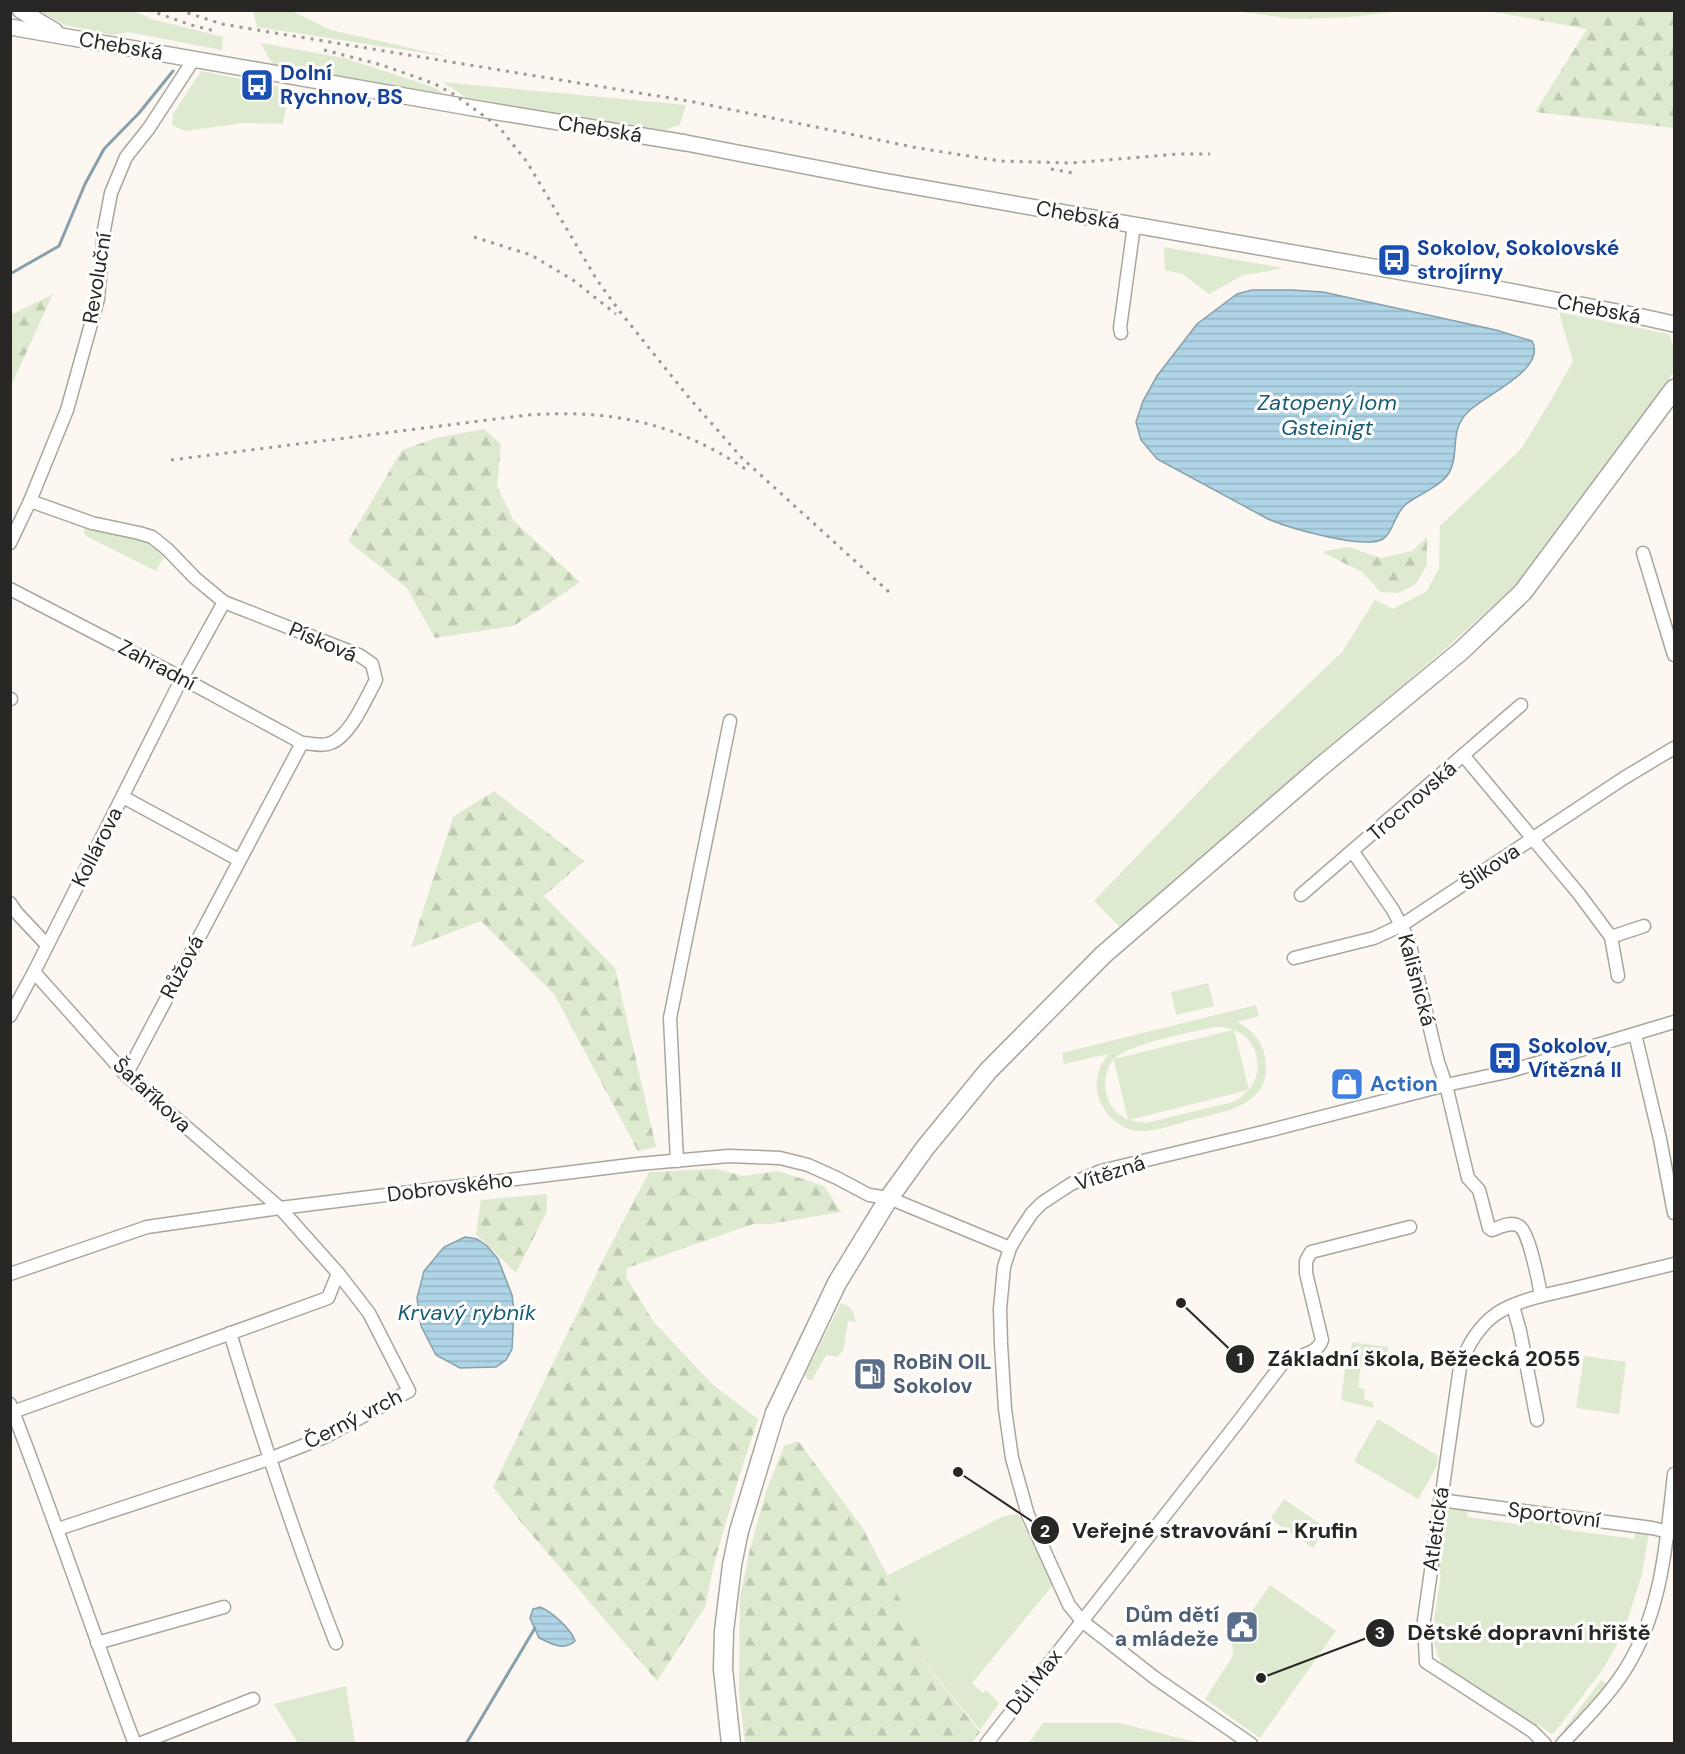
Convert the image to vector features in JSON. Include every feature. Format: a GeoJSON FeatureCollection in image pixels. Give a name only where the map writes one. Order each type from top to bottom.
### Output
{"type":"FeatureCollection","features":[{"type":"Feature","properties":{"kind":"main road"},"geometry":{"type":"LineString","coordinates":[[731,1743],[723,1668],[724,1631],[729,1583],[739,1531],[775,1413],[837,1283],[889,1198],[925,1148],[988,1071],[1103,956],[1318,769],[1461,651],[1523,592],[1674,388]]}},
{"type":"Feature","properties":{"kind":"street"},"geometry":{"type":"LineString","coordinates":[[20,10],[66,37]]}},
{"type":"Feature","properties":{"kind":"street","name":"Chebská"},"geometry":{"type":"LineString","coordinates":[[10,27],[686,143],[883,181],[1482,286],[1674,324]]}},
{"type":"Feature","properties":{"kind":"street","name":"Revoluční"},"geometry":{"type":"LineString","coordinates":[[10,543],[30,501],[67,410],[98,299],[111,193],[126,158],[149,128],[194,59]]}},
{"type":"Feature","properties":{"kind":"street","name":"Chebská"},"geometry":{"type":"LineString","coordinates":[[1121,333],[1125,283],[1134,225]]}},
{"type":"Feature","properties":{"kind":"street","name":"Písková"},"geometry":{"type":"LineString","coordinates":[[30,501],[92,523],[139,532],[152,537],[224,602],[359,656],[372,664],[376,680],[354,720],[340,736],[332,743],[323,745],[302,742]]}},
{"type":"Feature","properties":{"kind":"street"},"geometry":{"type":"LineString","coordinates":[[1643,554],[1674,655]]}},
{"type":"Feature","properties":{"kind":"street","name":"Zahradní"},"geometry":{"type":"LineString","coordinates":[[10,589],[302,742]]}},
{"type":"Feature","properties":{"kind":"street"},"geometry":{"type":"LineString","coordinates":[[182,678],[224,602]]}},
{"type":"Feature","properties":{"kind":"street","name":"Kollárova"},"geometry":{"type":"LineString","coordinates":[[10,1016],[182,678]]}},
{"type":"Feature","properties":{"kind":"street","name":"Trocnovská"},"geometry":{"type":"LineString","coordinates":[[1302,895],[1521,705]]}},
{"type":"Feature","properties":{"kind":"street"},"geometry":{"type":"LineString","coordinates":[[677,1161],[670,1018],[730,721]]}},
{"type":"Feature","properties":{"kind":"street","name":"Růžová"},"geometry":{"type":"LineString","coordinates":[[126,1075],[302,742]]}},
{"type":"Feature","properties":{"kind":"street","name":"Šlikova"},"geometry":{"type":"LineString","coordinates":[[1294,958],[1374,938],[1402,925],[1624,778],[1674,748]]}},
{"type":"Feature","properties":{"kind":"street"},"geometry":{"type":"LineString","coordinates":[[1463,756],[1579,894],[1611,937],[1618,976]]}},
{"type":"Feature","properties":{"kind":"street"},"geometry":{"type":"LineString","coordinates":[[123,796],[239,860]]}},
{"type":"Feature","properties":{"kind":"street","name":"Kališnická"},"geometry":{"type":"LineString","coordinates":[[1353,852],[1402,925],[1409,941],[1437,1062],[1446,1085]]}},
{"type":"Feature","properties":{"kind":"street"},"geometry":{"type":"LineString","coordinates":[[10,903],[47,945]]}},
{"type":"Feature","properties":{"kind":"street"},"geometry":{"type":"LineString","coordinates":[[1611,937],[1644,926]]}},
{"type":"Feature","properties":{"kind":"street","name":"Šafaříkova"},"geometry":{"type":"LineString","coordinates":[[34,972],[126,1075],[280,1208]]}},
{"type":"Feature","properties":{"kind":"street","name":"Vítězná"},"geometry":{"type":"LineString","coordinates":[[1251,1743],[1155,1678],[1082,1621],[1069,1605],[1028,1515],[1012,1458],[1003,1380],[1000,1309],[1003,1276],[1010,1248],[1042,1203],[1071,1184],[1101,1171],[1507,1071],[1674,1022]]}},
{"type":"Feature","properties":{"kind":"street"},"geometry":{"type":"LineString","coordinates":[[1635,1034],[1660,1138],[1674,1213]]}},
{"type":"Feature","properties":{"kind":"street"},"geometry":{"type":"LineString","coordinates":[[1446,1085],[1468,1178],[1479,1190],[1489,1228],[1492,1230],[1510,1224],[1518,1225],[1524,1231],[1537,1273],[1541,1296]]}},
{"type":"Feature","properties":{"kind":"street","name":"Dobrovského"},"geometry":{"type":"LineString","coordinates":[[10,1274],[147,1227],[280,1208],[638,1164],[729,1156],[780,1158],[808,1165],[869,1195],[889,1198],[1010,1248]]}},
{"type":"Feature","properties":{"kind":"street","name":"Černý vrch"},"geometry":{"type":"LineString","coordinates":[[58,1529],[269,1459],[325,1437],[409,1391],[369,1313],[338,1273],[280,1208]]}},
{"type":"Feature","properties":{"kind":"street"},"geometry":{"type":"LineString","coordinates":[[1082,1621],[1282,1364],[1288,1359],[1320,1347],[1323,1340],[1306,1273],[1306,1261],[1311,1252],[1410,1227]]}},
{"type":"Feature","properties":{"kind":"street","name":"Atletická"},"geometry":{"type":"LineString","coordinates":[[1545,1743],[1532,1731],[1426,1662],[1424,1620],[1456,1388],[1463,1357],[1484,1324],[1497,1313],[1541,1296],[1674,1264]]}},
{"type":"Feature","properties":{"kind":"street"},"geometry":{"type":"LineString","coordinates":[[253,1700],[137,1743],[97,1643],[58,1529],[12,1410],[328,1298],[338,1273]]}},
{"type":"Feature","properties":{"kind":"street"},"geometry":{"type":"LineString","coordinates":[[1513,1306],[1537,1420]]}},
{"type":"Feature","properties":{"kind":"street"},"geometry":{"type":"LineString","coordinates":[[230,1333],[269,1459],[301,1552],[336,1642]]}},
{"type":"Feature","properties":{"kind":"street"},"geometry":{"type":"LineString","coordinates":[[1562,1743],[1580,1726],[1619,1679],[1642,1636],[1655,1601],[1671,1532],[1674,1474]]}},
{"type":"Feature","properties":{"kind":"street","name":"Sportovní"},"geometry":{"type":"LineString","coordinates":[[1440,1500],[1671,1532]]}},
{"type":"Feature","properties":{"kind":"street"},"geometry":{"type":"LineString","coordinates":[[97,1643],[224,1607]]}},
{"type":"Feature","properties":{"kind":"street","name":"Důl Max"},"geometry":{"type":"LineString","coordinates":[[986,1743],[1082,1621]]}},
{"type":"Feature","properties":{"kind":"green space"},"geometry":{"type":"Polygon","coordinates":[[[40,11],[134,11],[151,19],[223,37],[222,50],[128,32],[112,35],[65,25],[40,11]]]}},
{"type":"Feature","properties":{"kind":"green space"},"geometry":{"type":"Polygon","coordinates":[[[253,11],[292,11],[331,30],[450,57],[257,27],[253,11]]]}},
{"type":"Feature","properties":{"kind":"green space"},"geometry":{"type":"Polygon","coordinates":[[[1237,11],[1399,11],[1351,17],[1292,19],[1237,11]]]}},
{"type":"Feature","properties":{"kind":"green space"},"geometry":{"type":"Polygon","coordinates":[[[1489,11],[1674,11],[1674,128],[1535,112],[1587,29],[1489,11]]]}},
{"type":"Feature","properties":{"kind":"green space"},"geometry":{"type":"Polygon","coordinates":[[[261,43],[344,58],[433,87],[445,94],[281,68],[271,62],[261,43]]]}},
{"type":"Feature","properties":{"kind":"green space"},"geometry":{"type":"Polygon","coordinates":[[[201,71],[290,89],[283,124],[243,123],[185,131],[172,125],[173,114],[201,71]]]}},
{"type":"Feature","properties":{"kind":"green space"},"geometry":{"type":"Polygon","coordinates":[[[442,82],[686,105],[680,124],[665,130],[466,98],[442,82]]]}},
{"type":"Feature","properties":{"kind":"green space"},"geometry":{"type":"Polygon","coordinates":[[[1164,247],[1283,268],[1243,275],[1209,294],[1182,274],[1165,270],[1164,247]]]}},
{"type":"Feature","properties":{"kind":"green space"},"geometry":{"type":"Polygon","coordinates":[[[53,294],[51,298],[11,386],[11,315],[53,294]]]}},
{"type":"Feature","properties":{"kind":"green space"},"geometry":{"type":"Polygon","coordinates":[[[1559,312],[1669,334],[1674,348],[1673,373],[1551,541],[1514,587],[1123,930],[1094,901],[1233,756],[1342,652],[1375,600],[1393,609],[1427,591],[1439,568],[1440,526],[1521,449],[1573,361],[1559,312]]]}},
{"type":"Feature","properties":{"kind":"green space"},"geometry":{"type":"Polygon","coordinates":[[[484,429],[501,444],[497,486],[514,521],[580,582],[513,626],[435,638],[407,588],[348,541],[402,450],[436,438],[484,429]]]}},
{"type":"Feature","properties":{"kind":"green space"},"geometry":{"type":"Polygon","coordinates":[[[85,524],[142,539],[165,555],[156,571],[86,536],[85,524]]]}},
{"type":"Feature","properties":{"kind":"green space"},"geometry":{"type":"Polygon","coordinates":[[[1427,537],[1427,565],[1415,585],[1398,593],[1381,592],[1362,572],[1322,552],[1348,547],[1381,558],[1412,551],[1427,537]]]}},
{"type":"Feature","properties":{"kind":"green space"},"geometry":{"type":"Polygon","coordinates":[[[494,791],[584,861],[544,896],[615,968],[656,1147],[638,1151],[554,994],[481,921],[411,948],[453,817],[494,791]]]}},
{"type":"Feature","properties":{"kind":"green space"},"geometry":{"type":"Polygon","coordinates":[[[1208,983],[1214,1006],[1176,1015],[1171,992],[1208,983]]]}},
{"type":"Feature","properties":{"kind":"green space"},"geometry":{"type":"Polygon","coordinates":[[[1256,1005],[1259,1016],[1237,1022],[1259,1040],[1265,1056],[1266,1073],[1262,1086],[1254,1096],[1230,1110],[1164,1128],[1138,1131],[1113,1120],[1102,1106],[1097,1088],[1098,1075],[1108,1054],[1064,1064],[1062,1053],[1256,1005]],[[1214,1027],[1146,1043],[1114,1059],[1233,1030],[1214,1027]],[[1234,1030],[1249,1090],[1254,1082],[1258,1065],[1254,1048],[1249,1040],[1234,1030]],[[1113,1060],[1108,1068],[1105,1085],[1109,1102],[1120,1115],[1128,1120],[1113,1060]],[[1248,1090],[1129,1120],[1146,1123],[1233,1102],[1248,1090]]]}},
{"type":"Feature","properties":{"kind":"green space"},"geometry":{"type":"Polygon","coordinates":[[[716,1169],[743,1176],[778,1171],[824,1186],[841,1212],[770,1224],[753,1224],[627,1268],[626,1277],[653,1321],[712,1384],[758,1419],[715,1560],[705,1607],[657,1681],[493,1487],[605,1256],[649,1172],[716,1169]]]}},
{"type":"Feature","properties":{"kind":"green space"},"geometry":{"type":"Polygon","coordinates":[[[547,1194],[547,1211],[516,1273],[476,1234],[481,1200],[547,1194]]]}},
{"type":"Feature","properties":{"kind":"green space"},"geometry":{"type":"Polygon","coordinates":[[[841,1303],[852,1310],[856,1322],[848,1321],[843,1351],[837,1357],[826,1355],[812,1380],[808,1380],[805,1375],[841,1303]]]}},
{"type":"Feature","properties":{"kind":"green space"},"geometry":{"type":"Polygon","coordinates":[[[1352,1342],[1388,1347],[1387,1358],[1370,1355],[1368,1364],[1361,1363],[1358,1387],[1365,1389],[1364,1399],[1373,1402],[1373,1408],[1341,1400],[1346,1362],[1349,1362],[1352,1342]]]}},
{"type":"Feature","properties":{"kind":"green space"},"geometry":{"type":"Polygon","coordinates":[[[1584,1356],[1626,1362],[1619,1414],[1576,1408],[1584,1356]]]}},
{"type":"Feature","properties":{"kind":"green space"},"geometry":{"type":"Polygon","coordinates":[[[1378,1419],[1438,1456],[1437,1466],[1418,1499],[1354,1461],[1378,1419]]]}},
{"type":"Feature","properties":{"kind":"green space"},"geometry":{"type":"Polygon","coordinates":[[[798,1441],[862,1527],[924,1645],[922,1660],[980,1732],[972,1743],[745,1743],[739,1693],[740,1597],[750,1549],[766,1492],[784,1446],[798,1441]]]}},
{"type":"Feature","properties":{"kind":"green space"},"geometry":{"type":"Polygon","coordinates":[[[1284,1499],[1326,1528],[1313,1548],[1270,1519],[1284,1499]]]}},
{"type":"Feature","properties":{"kind":"green space"},"geometry":{"type":"Polygon","coordinates":[[[1449,1507],[1468,1508],[1467,1517],[1524,1525],[1525,1516],[1561,1521],[1561,1529],[1634,1539],[1636,1530],[1649,1532],[1642,1574],[1623,1634],[1603,1669],[1554,1733],[1551,1734],[1538,1724],[1534,1727],[1448,1671],[1439,1658],[1434,1641],[1435,1612],[1441,1575],[1437,1573],[1446,1512],[1449,1507]]]}},
{"type":"Feature","properties":{"kind":"green space"},"geometry":{"type":"Polygon","coordinates":[[[1018,1514],[1053,1585],[972,1683],[983,1693],[986,1690],[999,1703],[980,1730],[922,1659],[888,1575],[1004,1516],[1018,1514]]]}},
{"type":"Feature","properties":{"kind":"green space"},"geometry":{"type":"Polygon","coordinates":[[[1270,1585],[1336,1631],[1260,1738],[1205,1699],[1233,1656],[1232,1640],[1270,1585]]]}},
{"type":"Feature","properties":{"kind":"green space"},"geometry":{"type":"Polygon","coordinates":[[[1601,1680],[1607,1684],[1601,1694],[1565,1733],[1564,1729],[1601,1680]]]}},
{"type":"Feature","properties":{"kind":"green space"},"geometry":{"type":"Polygon","coordinates":[[[346,1686],[355,1743],[298,1743],[274,1704],[346,1686]]]}},
{"type":"Feature","properties":{"kind":"green space"},"geometry":{"type":"Polygon","coordinates":[[[1043,1723],[1119,1723],[1200,1743],[1029,1743],[1043,1723]]]}},
{"type":"Feature","properties":{"kind":"water","name":"Zatopený lom Gsteinigt"},"geometry":{"type":"Polygon","coordinates":[[[1252,290],[1323,292],[1496,330],[1532,341],[1534,352],[1531,362],[1522,372],[1467,413],[1458,427],[1452,466],[1440,483],[1405,505],[1383,539],[1373,542],[1344,540],[1268,519],[1157,459],[1141,440],[1136,422],[1143,401],[1157,376],[1197,324],[1237,294],[1252,290]]]}},
{"type":"Feature","properties":{"kind":"water","name":"Krvavý rybník"},"geometry":{"type":"Polygon","coordinates":[[[465,1237],[477,1239],[487,1246],[498,1259],[512,1295],[514,1311],[512,1349],[506,1360],[496,1367],[460,1368],[436,1355],[421,1326],[417,1298],[424,1271],[444,1247],[465,1237]]]}},
{"type":"Feature","properties":{"kind":"water"},"geometry":{"type":"Polygon","coordinates":[[[540,1607],[560,1621],[575,1641],[562,1646],[539,1638],[530,1618],[533,1609],[540,1607]]]}},
{"type":"Feature","properties":{"kind":"waterway"},"geometry":{"type":"LineString","coordinates":[[10,274],[59,246],[85,184],[104,149],[139,113],[173,71]]}},
{"type":"Feature","properties":{"kind":"waterway"},"geometry":{"type":"LineString","coordinates":[[466,1744],[535,1628]]}},
{"type":"Feature","properties":{"kind":"railway"},"geometry":{"type":"LineString","coordinates":[[149,10],[215,31]]}},
{"type":"Feature","properties":{"kind":"railway"},"geometry":{"type":"LineString","coordinates":[[179,10],[222,24],[694,102],[918,148],[1000,161],[1070,163],[1177,154],[1210,154]]}},
{"type":"Feature","properties":{"kind":"railway"},"geometry":{"type":"LineString","coordinates":[[324,50],[382,65],[435,84],[455,95],[499,127],[527,162],[597,280],[690,399],[742,458],[889,592]]}},
{"type":"Feature","properties":{"kind":"railway"},"geometry":{"type":"LineString","coordinates":[[1051,169],[1073,173]]}},
{"type":"Feature","properties":{"kind":"railway"},"geometry":{"type":"LineString","coordinates":[[474,237],[531,255],[573,280],[616,314]]}},
{"type":"Feature","properties":{"kind":"railway"},"geometry":{"type":"LineString","coordinates":[[171,460],[528,415],[588,414],[616,417],[669,430],[721,454],[747,470]]}},
{"type":"Feature","properties":{"kind":"place","name":"Dolní Rychnov, BS"},"geometry":{"type":"Point","coordinates":[257,85]}},
{"type":"Feature","properties":{"kind":"place","name":"Sokolov, Sokolovské strojírny"},"geometry":{"type":"Point","coordinates":[1394,260]}},
{"type":"Feature","properties":{"kind":"place","name":"Sokolov, Vítězná II"},"geometry":{"type":"Point","coordinates":[1505,1058]}},
{"type":"Feature","properties":{"kind":"place","name":"Action"},"geometry":{"type":"Point","coordinates":[1347,1084]}},
{"type":"Feature","properties":{"kind":"place","name":"Základní škola, Běžecká 2055"},"geometry":{"type":"Point","coordinates":[1181,1303]}},
{"type":"Feature","properties":{"kind":"place","name":"RoBiN OIL Sokolov"},"geometry":{"type":"Point","coordinates":[870,1374]}},
{"type":"Feature","properties":{"kind":"place","name":"Veřejné stravování - Krufin"},"geometry":{"type":"Point","coordinates":[958,1472]}},
{"type":"Feature","properties":{"kind":"place","name":"Dům dětí a mládeže"},"geometry":{"type":"Point","coordinates":[1242,1627]}},
{"type":"Feature","properties":{"kind":"place","name":"Dětské dopravní hřiště"},"geometry":{"type":"Point","coordinates":[1261,1678]}}]}
